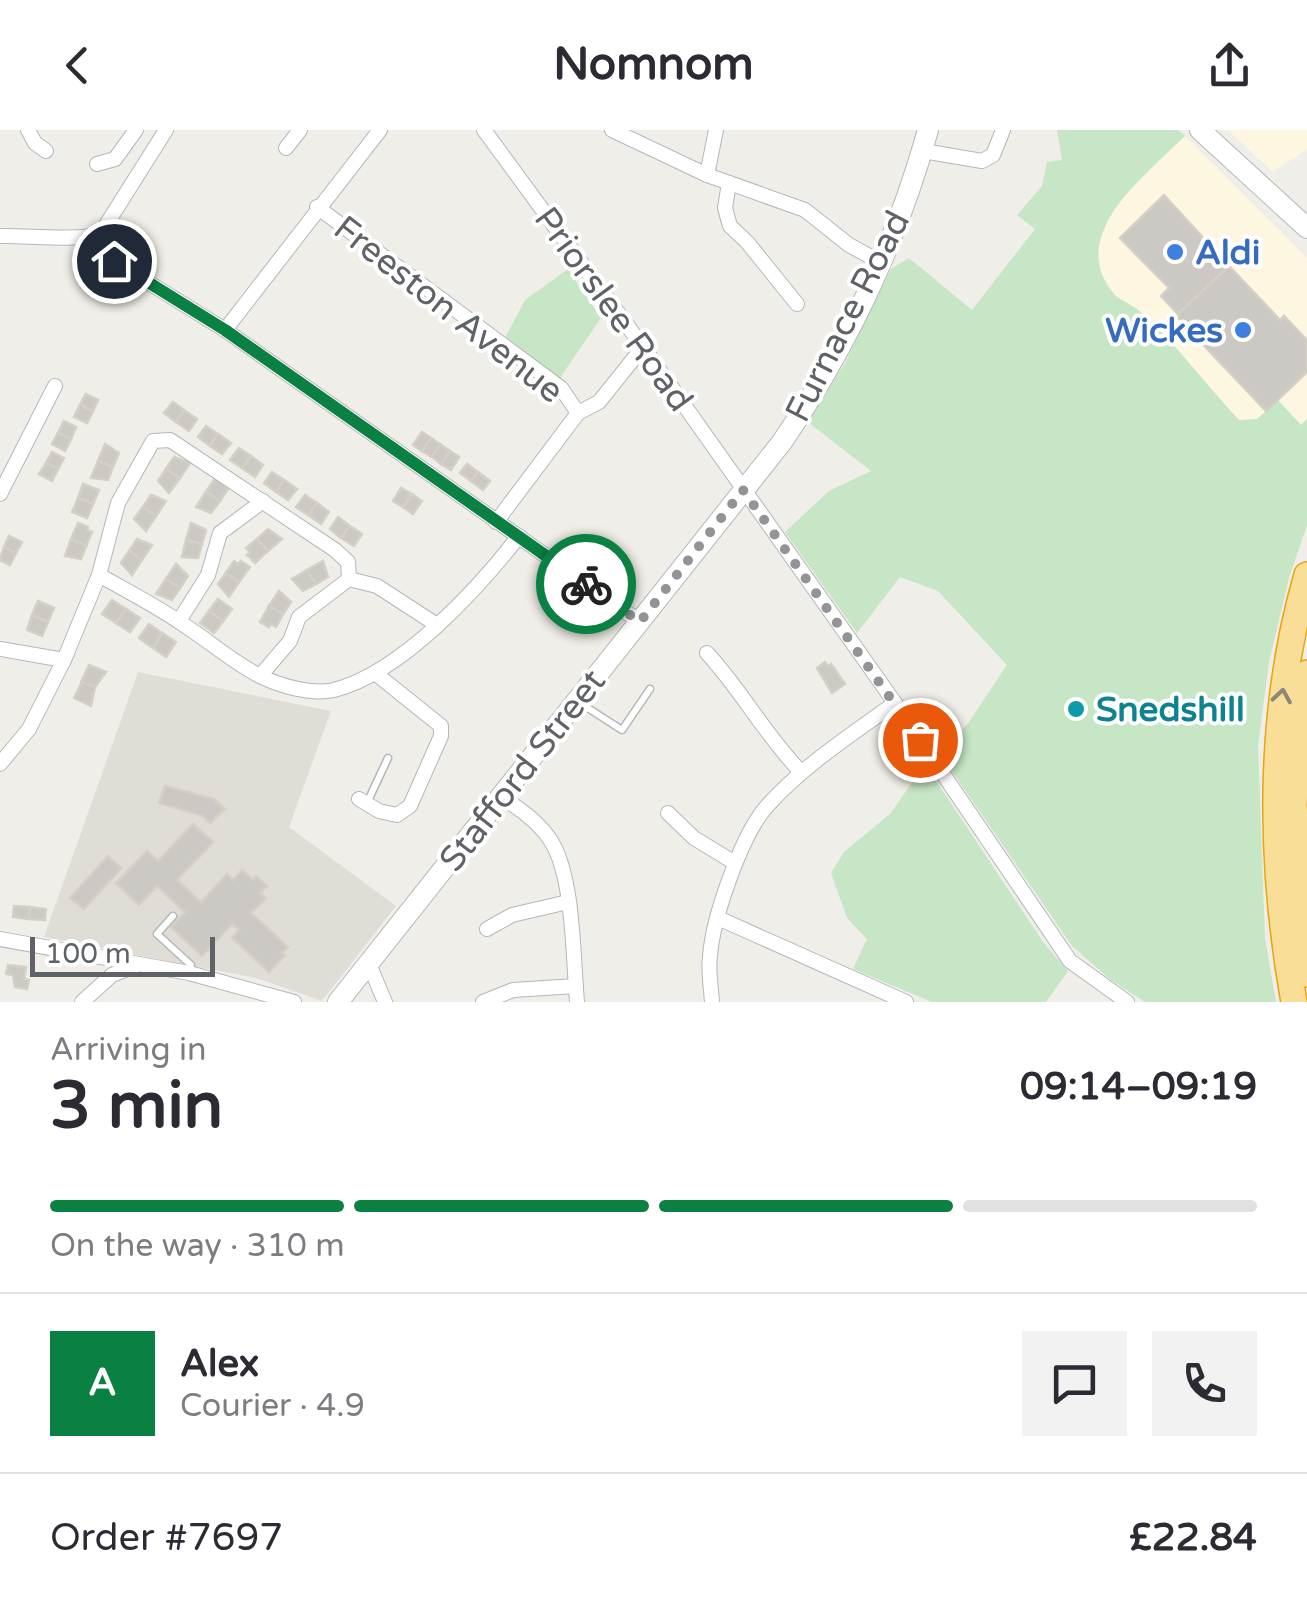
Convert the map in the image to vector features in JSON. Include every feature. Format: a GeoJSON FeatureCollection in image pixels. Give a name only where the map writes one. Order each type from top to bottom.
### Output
{"type":"FeatureCollection","features":[{"type":"Feature","properties":{"kind":"highway"},"geometry":{"type":"LineString","coordinates":[[1294,1002],[1285,953],[1276,835],[1279,716],[1288,654],[1307,575]]}},
{"type":"Feature","properties":{"kind":"highway"},"geometry":{"type":"LineString","coordinates":[[1307,673],[1294,805],[1307,974]]}},
{"type":"Feature","properties":{"kind":"highway"},"geometry":{"type":"LineString","coordinates":[[1296,863],[1307,821]]}},
{"type":"Feature","properties":{"kind":"street"},"geometry":{"type":"LineString","coordinates":[[28,130],[34,143],[46,151]]}},
{"type":"Feature","properties":{"kind":"street"},"geometry":{"type":"LineString","coordinates":[[97,164],[115,158],[136,130]]}},
{"type":"Feature","properties":{"kind":"street"},"geometry":{"type":"LineString","coordinates":[[0,236],[35,234],[90,239],[100,232],[166,130]]}},
{"type":"Feature","properties":{"kind":"street"},"geometry":{"type":"LineString","coordinates":[[286,148],[300,130]]}},
{"type":"Feature","properties":{"kind":"street","name":"Freeston Avenue"},"geometry":{"type":"LineString","coordinates":[[225,330],[380,130]]}},
{"type":"Feature","properties":{"kind":"street","name":"Priorslee Road"},"geometry":{"type":"LineString","coordinates":[[484,130],[643,347],[1070,961],[1126,1002]]}},
{"type":"Feature","properties":{"kind":"street"},"geometry":{"type":"LineString","coordinates":[[612,130],[707,175],[804,210],[849,246],[882,262]]}},
{"type":"Feature","properties":{"kind":"street"},"geometry":{"type":"LineString","coordinates":[[707,175],[716,130]]}},
{"type":"Feature","properties":{"kind":"street","name":"Furnace Road"},"geometry":{"type":"LineString","coordinates":[[743,490],[814,396],[882,262],[912,187],[928,130]]}},
{"type":"Feature","properties":{"kind":"street"},"geometry":{"type":"LineString","coordinates":[[922,151],[982,161],[993,154],[1002,130]]}},
{"type":"Feature","properties":{"kind":"street"},"geometry":{"type":"LineString","coordinates":[[1200,130],[1307,228]]}},
{"type":"Feature","properties":{"kind":"street"},"geometry":{"type":"LineString","coordinates":[[729,183],[724,208],[730,226],[797,304]]}},
{"type":"Feature","properties":{"kind":"street","name":"Freeston Avenue"},"geometry":{"type":"LineString","coordinates":[[317,207],[561,388],[578,412]]}},
{"type":"Feature","properties":{"kind":"street"},"geometry":{"type":"LineString","coordinates":[[114,261],[225,330],[640,622]]}},
{"type":"Feature","properties":{"kind":"street","name":"Freeston Avenue"},"geometry":{"type":"LineString","coordinates":[[496,522],[578,412],[599,402],[643,347]]}},
{"type":"Feature","properties":{"kind":"street"},"geometry":{"type":"LineString","coordinates":[[0,494],[55,386]]}},
{"type":"Feature","properties":{"kind":"street"},"geometry":{"type":"LineString","coordinates":[[0,764],[29,729],[64,660],[99,575],[118,503],[153,440],[170,440],[335,550],[348,562],[350,580]]}},
{"type":"Feature","properties":{"kind":"street","name":"Stafford Street"},"geometry":{"type":"LineString","coordinates":[[338,1002],[743,490]]}},
{"type":"Feature","properties":{"kind":"street"},"geometry":{"type":"LineString","coordinates":[[179,621],[208,575],[220,533],[263,501]]}},
{"type":"Feature","properties":{"kind":"street"},"geometry":{"type":"LineString","coordinates":[[99,575],[179,621],[260,676],[300,689],[332,691],[375,673],[437,624],[483,582],[519,536]]}},
{"type":"Feature","properties":{"kind":"street"},"geometry":{"type":"LineString","coordinates":[[260,676],[290,642],[299,617],[350,580],[377,586],[437,624]]}},
{"type":"Feature","properties":{"kind":"street"},"geometry":{"type":"LineString","coordinates":[[0,649],[64,660]]}},
{"type":"Feature","properties":{"kind":"street"},"geometry":{"type":"LineString","coordinates":[[706,653],[738,688],[770,740],[801,772]]}},
{"type":"Feature","properties":{"kind":"street"},"geometry":{"type":"LineString","coordinates":[[362,801],[397,816],[410,806],[442,726],[375,673]]}},
{"type":"Feature","properties":{"kind":"street"},"geometry":{"type":"LineString","coordinates":[[712,1002],[710,956],[718,918],[735,863],[764,808],[801,772],[894,703]]}},
{"type":"Feature","properties":{"kind":"street"},"geometry":{"type":"LineString","coordinates":[[483,1002],[513,990],[576,994],[568,902],[552,842],[521,810],[498,796]]}},
{"type":"Feature","properties":{"kind":"street"},"geometry":{"type":"LineString","coordinates":[[668,813],[694,838],[735,863]]}},
{"type":"Feature","properties":{"kind":"street"},"geometry":{"type":"LineString","coordinates":[[486,928],[512,915],[568,902]]}},
{"type":"Feature","properties":{"kind":"street"},"geometry":{"type":"LineString","coordinates":[[718,918],[906,1002]]}},
{"type":"Feature","properties":{"kind":"street"},"geometry":{"type":"LineString","coordinates":[[0,939],[189,973],[288,1001]]}},
{"type":"Feature","properties":{"kind":"street"},"geometry":{"type":"LineString","coordinates":[[82,1002],[112,975],[140,964]]}},
{"type":"Feature","properties":{"kind":"street"},"geometry":{"type":"LineString","coordinates":[[368,964],[385,1002]]}},
{"type":"Feature","properties":{"kind":"lane"},"geometry":{"type":"LineString","coordinates":[[575,700],[622,730],[650,690]]}},
{"type":"Feature","properties":{"kind":"lane"},"geometry":{"type":"LineString","coordinates":[[362,801],[388,758]]}},
{"type":"Feature","properties":{"kind":"lane"},"geometry":{"type":"LineString","coordinates":[[173,916],[158,934],[191,965],[189,973]]}},
{"type":"Feature","properties":{"kind":"shaded area"},"geometry":{"type":"Polygon","coordinates":[[[1228,130],[1307,130],[1307,149],[1273,172],[1228,130]]]}},
{"type":"Feature","properties":{"kind":"shaded area"},"geometry":{"type":"Polygon","coordinates":[[[1185,136],[1307,258],[1307,419],[1301,425],[1239,420],[1139,310],[1115,295],[1101,273],[1098,247],[1107,220],[1119,201],[1185,136]]]}},
{"type":"Feature","properties":{"kind":"shaded area"},"geometry":{"type":"Polygon","coordinates":[[[138,672],[331,711],[289,827],[396,906],[322,1001],[256,978],[44,937],[138,672]]]}},
{"type":"Feature","properties":{"kind":"green space"},"geometry":{"type":"Polygon","coordinates":[[[1057,130],[1178,130],[1185,136],[1116,207],[1104,228],[1099,250],[1101,272],[1114,294],[1152,322],[1239,420],[1257,419],[1278,400],[1301,425],[1307,419],[1307,525],[1289,578],[1269,662],[1258,745],[1265,938],[1276,1002],[1145,1002],[1111,980],[1072,946],[939,752],[967,725],[1007,665],[938,591],[900,577],[857,633],[785,532],[829,491],[871,471],[808,422],[845,363],[891,269],[909,258],[972,310],[1035,229],[1017,215],[1042,186],[1047,162],[1062,160],[1057,130]]]}},
{"type":"Feature","properties":{"kind":"green space"},"geometry":{"type":"Polygon","coordinates":[[[568,269],[601,318],[560,378],[505,338],[525,300],[568,269]]]}},
{"type":"Feature","properties":{"kind":"green space"},"geometry":{"type":"Polygon","coordinates":[[[925,764],[1043,942],[1068,971],[1046,1002],[932,1002],[853,969],[867,939],[847,918],[831,873],[844,852],[890,814],[925,764]]]}},
{"type":"Feature","properties":{"kind":"building","name":"Aldi"},"geometry":{"type":"Polygon","coordinates":[[[1164,195],[1229,266],[1178,314],[1161,296],[1169,288],[1120,238],[1164,195]]]}},
{"type":"Feature","properties":{"kind":"building","name":"Wickes"},"geometry":{"type":"Polygon","coordinates":[[[1229,266],[1280,320],[1284,316],[1307,340],[1307,372],[1266,411],[1176,316],[1229,266]]]}},
{"type":"Feature","properties":{"kind":"building"},"geometry":{"type":"Polygon","coordinates":[[[86,394],[98,400],[93,411],[80,405],[86,394]]]}},
{"type":"Feature","properties":{"kind":"building"},"geometry":{"type":"Polygon","coordinates":[[[173,402],[184,410],[176,422],[164,413],[173,402]]]}},
{"type":"Feature","properties":{"kind":"building"},"geometry":{"type":"Polygon","coordinates":[[[80,405],[93,411],[87,423],[74,417],[80,405]]]}},
{"type":"Feature","properties":{"kind":"building"},"geometry":{"type":"Polygon","coordinates":[[[184,410],[197,419],[189,431],[176,422],[184,410]]]}},
{"type":"Feature","properties":{"kind":"building"},"geometry":{"type":"Polygon","coordinates":[[[64,421],[76,427],[71,439],[58,433],[64,421]]]}},
{"type":"Feature","properties":{"kind":"building"},"geometry":{"type":"Polygon","coordinates":[[[206,426],[218,434],[210,446],[198,437],[206,426]]]}},
{"type":"Feature","properties":{"kind":"building"},"geometry":{"type":"Polygon","coordinates":[[[422,432],[431,438],[422,451],[413,445],[422,432]]]}},
{"type":"Feature","properties":{"kind":"building"},"geometry":{"type":"Polygon","coordinates":[[[58,433],[71,439],[65,451],[52,444],[58,433]]]}},
{"type":"Feature","properties":{"kind":"building"},"geometry":{"type":"Polygon","coordinates":[[[218,434],[231,443],[222,454],[210,446],[218,434]]]}},
{"type":"Feature","properties":{"kind":"building"},"geometry":{"type":"Polygon","coordinates":[[[431,438],[440,444],[432,457],[422,451],[431,438]]]}},
{"type":"Feature","properties":{"kind":"building"},"geometry":{"type":"Polygon","coordinates":[[[105,444],[119,453],[113,467],[98,461],[105,444]]]}},
{"type":"Feature","properties":{"kind":"building"},"geometry":{"type":"Polygon","coordinates":[[[440,444],[450,451],[441,464],[432,457],[440,444]]]}},
{"type":"Feature","properties":{"kind":"building"},"geometry":{"type":"Polygon","coordinates":[[[239,448],[251,456],[242,468],[230,460],[239,448]]]}},
{"type":"Feature","properties":{"kind":"building"},"geometry":{"type":"Polygon","coordinates":[[[450,451],[459,457],[451,470],[441,464],[450,451]]]}},
{"type":"Feature","properties":{"kind":"building"},"geometry":{"type":"Polygon","coordinates":[[[52,452],[64,458],[58,469],[46,463],[52,452]]]}},
{"type":"Feature","properties":{"kind":"building"},"geometry":{"type":"Polygon","coordinates":[[[251,456],[263,465],[255,477],[242,468],[251,456]]]}},
{"type":"Feature","properties":{"kind":"building"},"geometry":{"type":"Polygon","coordinates":[[[174,457],[190,463],[180,478],[166,469],[174,457]]]}},
{"type":"Feature","properties":{"kind":"building"},"geometry":{"type":"Polygon","coordinates":[[[98,461],[113,467],[108,480],[91,478],[98,461]]]}},
{"type":"Feature","properties":{"kind":"building"},"geometry":{"type":"Polygon","coordinates":[[[46,463],[58,469],[52,481],[39,474],[46,463]]]}},
{"type":"Feature","properties":{"kind":"building"},"geometry":{"type":"Polygon","coordinates":[[[467,464],[478,472],[471,481],[460,473],[467,464]]]}},
{"type":"Feature","properties":{"kind":"building"},"geometry":{"type":"Polygon","coordinates":[[[166,469],[180,478],[169,493],[158,481],[166,469]]]}},
{"type":"Feature","properties":{"kind":"building"},"geometry":{"type":"Polygon","coordinates":[[[272,472],[284,480],[276,492],[264,483],[272,472]]]}},
{"type":"Feature","properties":{"kind":"building"},"geometry":{"type":"Polygon","coordinates":[[[478,472],[490,481],[483,490],[471,481],[478,472]]]}},
{"type":"Feature","properties":{"kind":"building"},"geometry":{"type":"Polygon","coordinates":[[[216,477],[228,489],[220,501],[206,492],[216,477]]]}},
{"type":"Feature","properties":{"kind":"building"},"geometry":{"type":"Polygon","coordinates":[[[284,480],[297,489],[288,500],[276,492],[284,480]]]}},
{"type":"Feature","properties":{"kind":"building"},"geometry":{"type":"Polygon","coordinates":[[[83,484],[99,490],[93,504],[78,498],[83,484]]]}},
{"type":"Feature","properties":{"kind":"building"},"geometry":{"type":"Polygon","coordinates":[[[401,488],[412,494],[403,507],[393,501],[401,488]]]}},
{"type":"Feature","properties":{"kind":"building"},"geometry":{"type":"Polygon","coordinates":[[[206,492],[220,501],[211,513],[196,507],[206,492]]]}},
{"type":"Feature","properties":{"kind":"building"},"geometry":{"type":"Polygon","coordinates":[[[412,494],[422,501],[413,514],[403,507],[412,494]]]}},
{"type":"Feature","properties":{"kind":"building"},"geometry":{"type":"Polygon","coordinates":[[[151,495],[166,501],[156,516],[143,507],[151,495]]]}},
{"type":"Feature","properties":{"kind":"building"},"geometry":{"type":"Polygon","coordinates":[[[305,495],[317,503],[308,515],[296,507],[305,495]]]}},
{"type":"Feature","properties":{"kind":"building"},"geometry":{"type":"Polygon","coordinates":[[[78,498],[93,504],[87,518],[72,512],[78,498]]]}},
{"type":"Feature","properties":{"kind":"building"},"geometry":{"type":"Polygon","coordinates":[[[317,503],[329,512],[321,524],[308,515],[317,503]]]}},
{"type":"Feature","properties":{"kind":"building"},"geometry":{"type":"Polygon","coordinates":[[[143,507],[156,516],[146,531],[134,519],[143,507]]]}},
{"type":"Feature","properties":{"kind":"building"},"geometry":{"type":"Polygon","coordinates":[[[338,517],[350,526],[341,538],[330,529],[338,517]]]}},
{"type":"Feature","properties":{"kind":"building"},"geometry":{"type":"Polygon","coordinates":[[[78,523],[92,532],[86,546],[71,539],[78,523]]]}},
{"type":"Feature","properties":{"kind":"building"},"geometry":{"type":"Polygon","coordinates":[[[191,523],[206,530],[202,544],[186,540],[191,523]]]}},
{"type":"Feature","properties":{"kind":"building"},"geometry":{"type":"Polygon","coordinates":[[[350,526],[362,534],[354,546],[341,538],[350,526]]]}},
{"type":"Feature","properties":{"kind":"building"},"geometry":{"type":"Polygon","coordinates":[[[268,529],[282,539],[268,551],[257,539],[268,529]]]}},
{"type":"Feature","properties":{"kind":"building"},"geometry":{"type":"Polygon","coordinates":[[[9,536],[22,542],[16,553],[4,547],[9,536]]]}},
{"type":"Feature","properties":{"kind":"building"},"geometry":{"type":"Polygon","coordinates":[[[71,539],[86,546],[81,559],[65,556],[71,539]]]}},
{"type":"Feature","properties":{"kind":"building"},"geometry":{"type":"Polygon","coordinates":[[[137,539],[152,545],[142,560],[129,551],[137,539]]]}},
{"type":"Feature","properties":{"kind":"building"},"geometry":{"type":"Polygon","coordinates":[[[257,539],[268,551],[255,563],[246,548],[257,539]]]}},
{"type":"Feature","properties":{"kind":"building"},"geometry":{"type":"Polygon","coordinates":[[[186,540],[202,544],[198,558],[182,557],[186,540]]]}},
{"type":"Feature","properties":{"kind":"building"},"geometry":{"type":"Polygon","coordinates":[[[4,547],[16,553],[10,565],[0,560],[4,547]]]}},
{"type":"Feature","properties":{"kind":"building"},"geometry":{"type":"Polygon","coordinates":[[[129,551],[142,560],[132,575],[121,563],[129,551]]]}},
{"type":"Feature","properties":{"kind":"building"},"geometry":{"type":"Polygon","coordinates":[[[234,561],[250,567],[239,582],[226,573],[234,561]]]}},
{"type":"Feature","properties":{"kind":"building"},"geometry":{"type":"Polygon","coordinates":[[[323,561],[328,577],[316,584],[307,570],[323,561]]]}},
{"type":"Feature","properties":{"kind":"building"},"geometry":{"type":"Polygon","coordinates":[[[176,564],[188,576],[180,588],[166,579],[176,564]]]}},
{"type":"Feature","properties":{"kind":"building"},"geometry":{"type":"Polygon","coordinates":[[[307,570],[316,584],[303,591],[292,579],[307,570]]]}},
{"type":"Feature","properties":{"kind":"building"},"geometry":{"type":"Polygon","coordinates":[[[226,573],[239,582],[229,597],[218,584],[226,573]]]}},
{"type":"Feature","properties":{"kind":"building"},"geometry":{"type":"Polygon","coordinates":[[[166,579],[180,588],[172,600],[156,594],[166,579]]]}},
{"type":"Feature","properties":{"kind":"building"},"geometry":{"type":"Polygon","coordinates":[[[279,591],[291,602],[283,614],[269,606],[279,591]]]}},
{"type":"Feature","properties":{"kind":"building"},"geometry":{"type":"Polygon","coordinates":[[[218,599],[232,609],[223,621],[209,611],[218,599]]]}},
{"type":"Feature","properties":{"kind":"building"},"geometry":{"type":"Polygon","coordinates":[[[112,600],[126,609],[116,623],[102,614],[112,600]]]}},
{"type":"Feature","properties":{"kind":"building"},"geometry":{"type":"Polygon","coordinates":[[[38,601],[54,608],[48,622],[32,615],[38,601]]]}},
{"type":"Feature","properties":{"kind":"building"},"geometry":{"type":"Polygon","coordinates":[[[269,606],[283,614],[276,627],[260,622],[269,606]]]}},
{"type":"Feature","properties":{"kind":"building"},"geometry":{"type":"Polygon","coordinates":[[[126,609],[140,618],[130,632],[116,623],[126,609]]]}},
{"type":"Feature","properties":{"kind":"building"},"geometry":{"type":"Polygon","coordinates":[[[209,611],[223,621],[214,633],[200,623],[209,611]]]}},
{"type":"Feature","properties":{"kind":"building"},"geometry":{"type":"Polygon","coordinates":[[[32,615],[48,622],[42,636],[27,630],[32,615]]]}},
{"type":"Feature","properties":{"kind":"building"},"geometry":{"type":"Polygon","coordinates":[[[149,624],[162,633],[153,648],[139,638],[149,624]]]}},
{"type":"Feature","properties":{"kind":"building"},"geometry":{"type":"Polygon","coordinates":[[[162,633],[176,642],[166,657],[153,648],[162,633]]]}},
{"type":"Feature","properties":{"kind":"building"},"geometry":{"type":"Polygon","coordinates":[[[825,662],[831,664],[845,684],[832,693],[817,668],[825,662]]]}},
{"type":"Feature","properties":{"kind":"building"},"geometry":{"type":"Polygon","coordinates":[[[89,665],[106,672],[95,687],[81,682],[89,665]]]}},
{"type":"Feature","properties":{"kind":"building"},"geometry":{"type":"Polygon","coordinates":[[[82,682],[95,687],[91,706],[74,698],[82,682]]]}},
{"type":"Feature","properties":{"kind":"building"},"geometry":{"type":"Polygon","coordinates":[[[165,786],[214,799],[225,809],[210,823],[203,816],[159,803],[165,786]]]}},
{"type":"Feature","properties":{"kind":"building"},"geometry":{"type":"Polygon","coordinates":[[[193,824],[213,842],[177,880],[201,902],[227,874],[233,880],[242,870],[267,886],[260,893],[266,898],[251,913],[288,947],[269,972],[232,938],[239,930],[232,924],[202,956],[171,927],[185,912],[157,886],[139,905],[116,883],[147,851],[158,861],[193,824]]]}},
{"type":"Feature","properties":{"kind":"building"},"geometry":{"type":"Polygon","coordinates":[[[108,856],[121,868],[84,909],[70,898],[108,856]]]}},
{"type":"Feature","properties":{"kind":"building"},"geometry":{"type":"Polygon","coordinates":[[[14,906],[30,907],[29,919],[13,917],[14,906]]]}},
{"type":"Feature","properties":{"kind":"building"},"geometry":{"type":"Polygon","coordinates":[[[30,907],[46,909],[45,920],[29,919],[30,907]]]}},
{"type":"Feature","properties":{"kind":"building"},"geometry":{"type":"Polygon","coordinates":[[[8,965],[26,967],[27,989],[15,987],[13,975],[6,974],[8,965]]]}},
{"type":"Feature","properties":{"kind":"way so far"},"geometry":{"type":"LineString","coordinates":[[586,584],[640,622],[743,490],[920,740]]}},
{"type":"Feature","properties":{"kind":"place","name":"Aldi"},"geometry":{"type":"Point","coordinates":[1175,252]}},
{"type":"Feature","properties":{"kind":"place","name":"Wickes"},"geometry":{"type":"Point","coordinates":[1243,330]}},
{"type":"Feature","properties":{"kind":"place","name":"Snedshill"},"geometry":{"type":"Point","coordinates":[1076,709]}},
{"type":"Feature","properties":{"kind":"route"},"geometry":{"type":"LineString","coordinates":[[114,261],[225,330],[586,584]]}}]}
